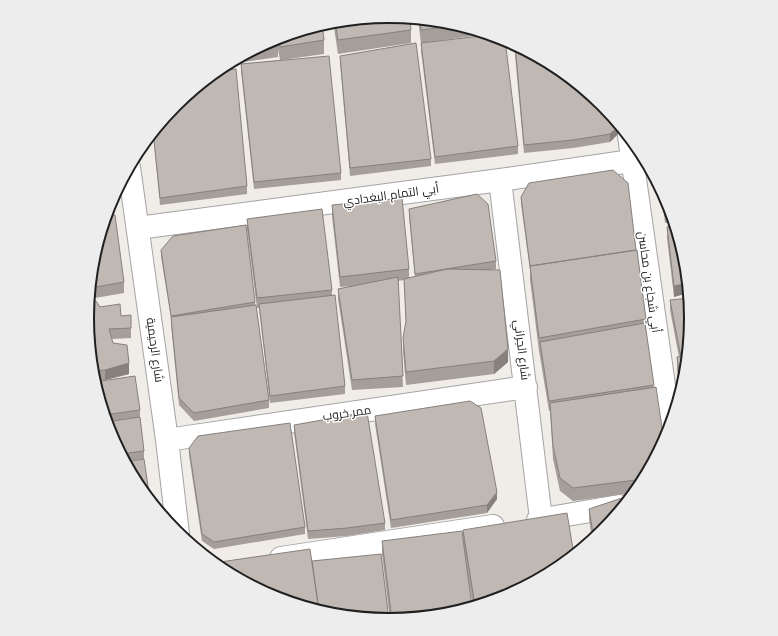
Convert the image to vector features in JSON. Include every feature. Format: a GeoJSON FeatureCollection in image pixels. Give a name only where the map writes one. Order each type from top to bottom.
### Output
{"type":"FeatureCollection","features":[{"type":"Feature","properties":{"kind":"street","name":"أبي التمام البغدادي"},"geometry":{"type":"LineString","coordinates":[[138,228],[500,180],[638,160]]}},
{"type":"Feature","properties":{"kind":"street","name":"أبي شجاع بن محاسن"},"geometry":{"type":"LineString","coordinates":[[638,161],[668,413]]}},
{"type":"Feature","properties":{"kind":"street","name":"شارع الرحيمية"},"geometry":{"type":"LineString","coordinates":[[130,176],[168,440],[177,524]]}},
{"type":"Feature","properties":{"kind":"street","name":"شارع الجراني"},"geometry":{"type":"LineString","coordinates":[[500,180],[541,519]]}},
{"type":"Feature","properties":{"kind":"street","name":"ممر خروب"},"geometry":{"type":"LineString","coordinates":[[168,440],[526,387]]}},
{"type":"Feature","properties":{"kind":"street"},"geometry":{"type":"LineString","coordinates":[[258,561],[616,506]]}},
{"type":"Feature","properties":{"kind":"building"},"geometry":{"type":"Polygon","coordinates":[[[370,24],[411,24],[411,30],[338,40],[336,28],[370,24]]]}},
{"type":"Feature","properties":{"kind":"building"},"geometry":{"type":"Polygon","coordinates":[[[421,25],[438,28],[421,30],[421,25]]]}},
{"type":"Feature","properties":{"kind":"building"},"geometry":{"type":"Polygon","coordinates":[[[323,31],[324,40],[280,47],[280,44],[323,31]]]}},
{"type":"Feature","properties":{"kind":"building"},"geometry":{"type":"Polygon","coordinates":[[[476,37],[506,47],[518,146],[435,157],[421,43],[476,37]]]}},
{"type":"Feature","properties":{"kind":"building"},"geometry":{"type":"Polygon","coordinates":[[[416,43],[431,159],[350,168],[340,56],[416,43]]]}},
{"type":"Feature","properties":{"kind":"building"},"geometry":{"type":"Polygon","coordinates":[[[516,51],[569,84],[598,109],[616,129],[610,134],[573,140],[524,145],[516,51]]]}},
{"type":"Feature","properties":{"kind":"building"},"geometry":{"type":"Polygon","coordinates":[[[329,56],[341,173],[254,182],[241,64],[329,56]]]}},
{"type":"Feature","properties":{"kind":"building"},"geometry":{"type":"Polygon","coordinates":[[[236,69],[247,186],[160,198],[154,140],[167,123],[194,96],[231,70],[236,69]]]}},
{"type":"Feature","properties":{"kind":"building"},"geometry":{"type":"Polygon","coordinates":[[[613,170],[628,183],[636,250],[530,266],[521,197],[529,183],[613,170]]]}},
{"type":"Feature","properties":{"kind":"building"},"geometry":{"type":"Polygon","coordinates":[[[477,194],[488,204],[496,261],[415,274],[409,209],[477,194]]]}},
{"type":"Feature","properties":{"kind":"building"},"geometry":{"type":"Polygon","coordinates":[[[402,198],[409,269],[340,277],[332,205],[402,198]]]}},
{"type":"Feature","properties":{"kind":"building"},"geometry":{"type":"Polygon","coordinates":[[[322,209],[332,290],[257,298],[247,219],[322,209]]]}},
{"type":"Feature","properties":{"kind":"building"},"geometry":{"type":"Polygon","coordinates":[[[113,215],[115,215],[124,282],[96,287],[104,242],[113,215]]]}},
{"type":"Feature","properties":{"kind":"building"},"geometry":{"type":"Polygon","coordinates":[[[246,225],[255,302],[171,316],[161,250],[173,236],[246,225]]]}},
{"type":"Feature","properties":{"kind":"building"},"geometry":{"type":"Polygon","coordinates":[[[669,226],[674,242],[681,279],[682,284],[674,286],[667,227],[669,226]]]}},
{"type":"Feature","properties":{"kind":"building"},"geometry":{"type":"Polygon","coordinates":[[[637,250],[646,319],[539,338],[530,266],[637,250]]]}},
{"type":"Feature","properties":{"kind":"building"},"geometry":{"type":"Polygon","coordinates":[[[447,269],[500,270],[508,349],[494,361],[406,372],[403,338],[406,321],[404,279],[447,269]]]}},
{"type":"Feature","properties":{"kind":"building"},"geometry":{"type":"Polygon","coordinates":[[[398,277],[403,376],[352,380],[338,289],[398,277]]]}},
{"type":"Feature","properties":{"kind":"building"},"geometry":{"type":"Polygon","coordinates":[[[335,295],[345,386],[270,396],[259,304],[335,295]]]}},
{"type":"Feature","properties":{"kind":"building"},"geometry":{"type":"Polygon","coordinates":[[[683,299],[684,318],[681,357],[670,300],[683,299]]]}},
{"type":"Feature","properties":{"kind":"building"},"geometry":{"type":"Polygon","coordinates":[[[95,301],[100,307],[120,304],[121,316],[131,315],[131,328],[109,329],[113,343],[127,345],[129,363],[99,370],[95,337],[95,301]]]}},
{"type":"Feature","properties":{"kind":"building"},"geometry":{"type":"Polygon","coordinates":[[[256,305],[269,400],[194,413],[179,398],[171,317],[256,305]]]}},
{"type":"Feature","properties":{"kind":"building"},"geometry":{"type":"Polygon","coordinates":[[[645,323],[654,385],[549,401],[540,342],[645,323]]]}},
{"type":"Feature","properties":{"kind":"building"},"geometry":{"type":"Polygon","coordinates":[[[677,357],[681,357],[679,371],[677,357]]]}},
{"type":"Feature","properties":{"kind":"building"},"geometry":{"type":"Polygon","coordinates":[[[135,376],[140,410],[110,414],[101,381],[135,376]]]}},
{"type":"Feature","properties":{"kind":"building"},"geometry":{"type":"Polygon","coordinates":[[[656,387],[662,430],[654,448],[635,480],[573,488],[560,478],[553,446],[550,403],[656,387]]]}},
{"type":"Feature","properties":{"kind":"building"},"geometry":{"type":"Polygon","coordinates":[[[470,401],[481,408],[497,492],[487,505],[391,520],[375,416],[470,401]]]}},
{"type":"Feature","properties":{"kind":"building"},"geometry":{"type":"Polygon","coordinates":[[[367,412],[385,523],[308,531],[294,425],[367,412]]]}},
{"type":"Feature","properties":{"kind":"building"},"geometry":{"type":"Polygon","coordinates":[[[140,417],[144,451],[127,453],[113,421],[140,417]]]}},
{"type":"Feature","properties":{"kind":"building"},"geometry":{"type":"Polygon","coordinates":[[[290,423],[305,527],[214,542],[202,534],[189,448],[198,436],[290,423]]]}},
{"type":"Feature","properties":{"kind":"building"},"geometry":{"type":"Polygon","coordinates":[[[144,459],[148,488],[144,482],[132,461],[144,459]]]}},
{"type":"Feature","properties":{"kind":"building"},"geometry":{"type":"Polygon","coordinates":[[[622,498],[622,499],[593,532],[589,509],[622,498]]]}},
{"type":"Feature","properties":{"kind":"building"},"geometry":{"type":"Polygon","coordinates":[[[567,513],[573,549],[553,563],[519,583],[502,591],[474,600],[463,530],[567,513]]]}},
{"type":"Feature","properties":{"kind":"building"},"geometry":{"type":"Polygon","coordinates":[[[462,531],[471,601],[428,610],[391,613],[382,541],[462,531]]]}},
{"type":"Feature","properties":{"kind":"building"},"geometry":{"type":"Polygon","coordinates":[[[310,549],[318,604],[276,591],[259,583],[223,562],[310,549]]]}},
{"type":"Feature","properties":{"kind":"building"},"geometry":{"type":"Polygon","coordinates":[[[381,554],[388,613],[350,610],[318,604],[312,561],[381,554]]]}}]}
